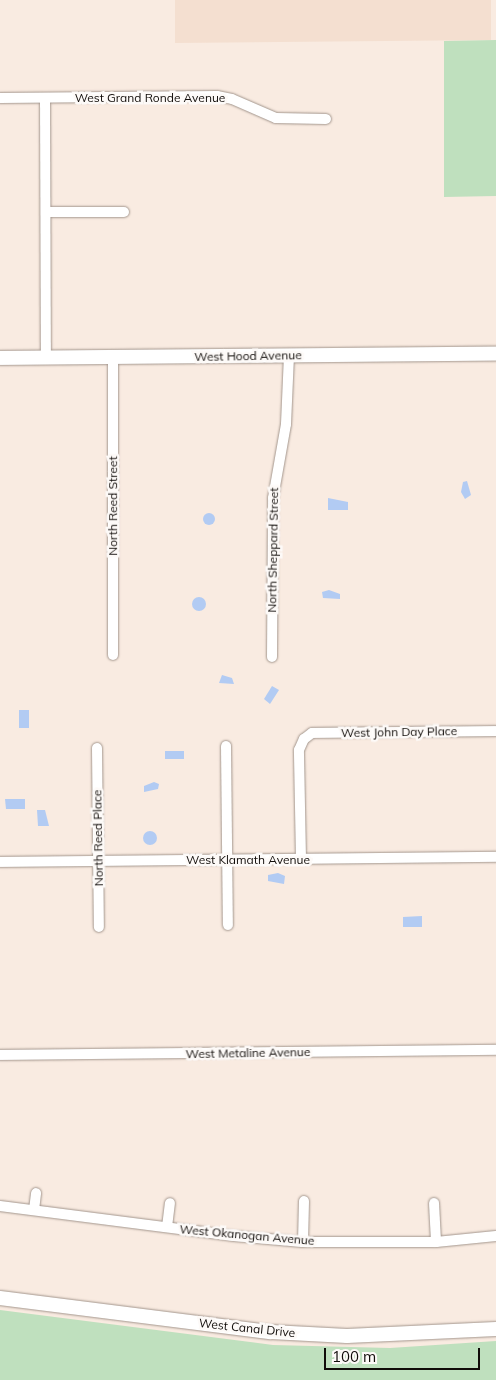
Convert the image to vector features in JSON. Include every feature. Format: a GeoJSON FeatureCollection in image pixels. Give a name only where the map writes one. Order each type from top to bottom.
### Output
{"type":"FeatureCollection","features":[{"type":"Feature","properties":{"kind":"street","name":"West Grand Ronde Avenue"},"geometry":{"type":"LineString","coordinates":[[0,98],[217,96],[232,99],[276,118],[326,119]]}},
{"type":"Feature","properties":{"kind":"street"},"geometry":{"type":"LineString","coordinates":[[46,98],[46,358]]}},
{"type":"Feature","properties":{"kind":"street"},"geometry":{"type":"LineString","coordinates":[[46,212],[124,212]]}},
{"type":"Feature","properties":{"kind":"street","name":"West Hood Avenue"},"geometry":{"type":"LineString","coordinates":[[0,358],[496,354]]}},
{"type":"Feature","properties":{"kind":"street","name":"North Sheppard Street"},"geometry":{"type":"LineString","coordinates":[[272,657],[272,498],[286,424],[290,356]]}},
{"type":"Feature","properties":{"kind":"street","name":"North Reed Street"},"geometry":{"type":"LineString","coordinates":[[113,357],[113,656]]}},
{"type":"Feature","properties":{"kind":"street","name":"West John Day Place"},"geometry":{"type":"LineString","coordinates":[[301,859],[299,750],[304,740],[316,732],[496,731]]}},
{"type":"Feature","properties":{"kind":"street"},"geometry":{"type":"LineString","coordinates":[[226,746],[228,925]]}},
{"type":"Feature","properties":{"kind":"street","name":"North Reed Place"},"geometry":{"type":"LineString","coordinates":[[97,748],[100,927]]}},
{"type":"Feature","properties":{"kind":"street","name":"West Klamath Avenue"},"geometry":{"type":"LineString","coordinates":[[0,862],[496,857]]}},
{"type":"Feature","properties":{"kind":"street","name":"West Metaline Avenue"},"geometry":{"type":"LineString","coordinates":[[0,1055],[496,1050]]}},
{"type":"Feature","properties":{"kind":"street"},"geometry":{"type":"LineString","coordinates":[[34,1210],[36,1193]]}},
{"type":"Feature","properties":{"kind":"street"},"geometry":{"type":"LineString","coordinates":[[304,1201],[304,1242]]}},
{"type":"Feature","properties":{"kind":"street"},"geometry":{"type":"LineString","coordinates":[[167,1227],[170,1203]]}},
{"type":"Feature","properties":{"kind":"street"},"geometry":{"type":"LineString","coordinates":[[434,1203],[436,1242]]}},
{"type":"Feature","properties":{"kind":"street","name":"West Okanogan Avenue"},"geometry":{"type":"LineString","coordinates":[[0,1206],[304,1242],[436,1242],[496,1236]]}},
{"type":"Feature","properties":{"kind":"street","name":"West Canal Drive"},"geometry":{"type":"LineString","coordinates":[[0,1298],[271,1332],[356,1336],[496,1329]]}},
{"type":"Feature","properties":{"kind":"shaded area"},"geometry":{"type":"Polygon","coordinates":[[[175,0],[491,0],[491,40],[175,43],[175,0]]]}},
{"type":"Feature","properties":{"kind":"green space"},"geometry":{"type":"Polygon","coordinates":[[[496,40],[496,196],[444,197],[444,41],[496,40]]]}},
{"type":"Feature","properties":{"kind":"green space"},"geometry":{"type":"Polygon","coordinates":[[[0,1310],[273,1345],[390,1348],[496,1341],[496,1380],[0,1380],[0,1310]]]}},
{"type":"Feature","properties":{"kind":"water"},"geometry":{"type":"Polygon","coordinates":[[[467,481],[471,495],[465,499],[461,492],[463,482],[467,481]]]}},
{"type":"Feature","properties":{"kind":"water"},"geometry":{"type":"Polygon","coordinates":[[[328,498],[348,502],[348,510],[328,510],[328,498]]]}},
{"type":"Feature","properties":{"kind":"water"},"geometry":{"type":"Polygon","coordinates":[[[209,513],[215,519],[209,525],[203,519],[209,513]]]}},
{"type":"Feature","properties":{"kind":"water"},"geometry":{"type":"Polygon","coordinates":[[[329,590],[340,594],[340,599],[323,598],[322,592],[329,590]]]}},
{"type":"Feature","properties":{"kind":"water"},"geometry":{"type":"Polygon","coordinates":[[[199,597],[204,599],[206,604],[204,609],[199,611],[194,609],[192,604],[194,599],[199,597]]]}},
{"type":"Feature","properties":{"kind":"water"},"geometry":{"type":"Polygon","coordinates":[[[222,675],[232,678],[234,684],[219,683],[222,675]]]}},
{"type":"Feature","properties":{"kind":"water"},"geometry":{"type":"Polygon","coordinates":[[[272,686],[279,690],[270,704],[264,699],[272,686]]]}},
{"type":"Feature","properties":{"kind":"water"},"geometry":{"type":"Polygon","coordinates":[[[19,710],[29,710],[29,728],[19,728],[19,710]]]}},
{"type":"Feature","properties":{"kind":"water"},"geometry":{"type":"Polygon","coordinates":[[[165,751],[184,751],[184,759],[165,759],[165,751]]]}},
{"type":"Feature","properties":{"kind":"water"},"geometry":{"type":"Polygon","coordinates":[[[154,782],[159,784],[158,789],[144,792],[144,786],[154,782]]]}},
{"type":"Feature","properties":{"kind":"water"},"geometry":{"type":"Polygon","coordinates":[[[5,799],[25,799],[25,809],[6,809],[5,799]]]}},
{"type":"Feature","properties":{"kind":"water"},"geometry":{"type":"Polygon","coordinates":[[[37,810],[45,810],[49,826],[38,826],[37,810]]]}},
{"type":"Feature","properties":{"kind":"water"},"geometry":{"type":"Polygon","coordinates":[[[150,831],[155,833],[157,838],[155,843],[150,845],[145,843],[143,838],[145,833],[150,831]]]}},
{"type":"Feature","properties":{"kind":"water"},"geometry":{"type":"Polygon","coordinates":[[[278,873],[285,876],[284,884],[268,881],[268,875],[278,873]]]}},
{"type":"Feature","properties":{"kind":"water"},"geometry":{"type":"Polygon","coordinates":[[[422,916],[422,927],[403,927],[403,917],[422,916]]]}}]}
